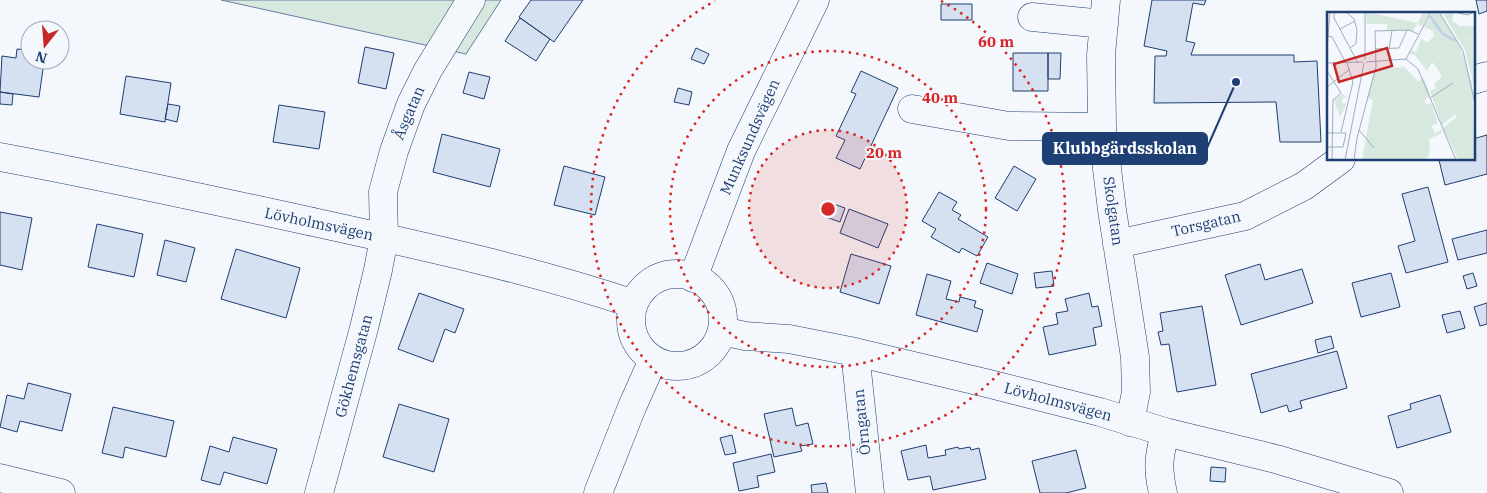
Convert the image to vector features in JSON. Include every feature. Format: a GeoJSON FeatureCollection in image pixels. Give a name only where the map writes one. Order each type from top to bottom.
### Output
{"type":"FeatureCollection","features":[{"type":"Feature","properties":{"kind":"street","name":"Åsgatan"},"geometry":{"type":"LineString","coordinates":[[384,238],[383,192],[394,151],[411,104],[428,70],[471,0]]}},
{"type":"Feature","properties":{"kind":"street","name":"Munksundsvägen"},"geometry":{"type":"LineString","coordinates":[[693,278],[741,151],[814,0]]}},
{"type":"Feature","properties":{"kind":"street"},"geometry":{"type":"LineString","coordinates":[[1032,17],[1105,12]]}},
{"type":"Feature","properties":{"kind":"street","name":"Skolgatan"},"geometry":{"type":"LineString","coordinates":[[1105,12],[1100,55],[1102,127],[1117,244],[1135,357],[1136,392],[1130,422]]}},
{"type":"Feature","properties":{"kind":"street"},"geometry":{"type":"LineString","coordinates":[[1474,80],[1487,76]]}},
{"type":"Feature","properties":{"kind":"street"},"geometry":{"type":"LineString","coordinates":[[912,109],[1009,126],[1102,127]]}},
{"type":"Feature","properties":{"kind":"street","name":"Lövholmsvägen"},"geometry":{"type":"LineString","coordinates":[[0,157],[384,238],[595,291],[634,304]]}},
{"type":"Feature","properties":{"kind":"street","name":"Torsgatan"},"geometry":{"type":"LineString","coordinates":[[1117,244],[1245,216],[1304,186],[1340,160]]}},
{"type":"Feature","properties":{"kind":"street","name":"Gökhemsgatan"},"geometry":{"type":"LineString","coordinates":[[319,493],[364,328],[384,238]]}},
{"type":"Feature","properties":{"kind":"street"},"geometry":{"type":"LineString","coordinates":[[676,274],[693,278],[703,282],[718,299],[722,312],[722,331],[718,341],[710,352],[692,364],[670,366],[653,360],[640,348],[633,336],[631,321],[634,304],[644,288],[662,277],[676,274]]}},
{"type":"Feature","properties":{"kind":"street","name":"Lövholmsvägen"},"geometry":{"type":"LineString","coordinates":[[722,331],[745,336],[789,339],[855,352],[990,384],[1165,432],[1292,464],[1389,493]]}},
{"type":"Feature","properties":{"kind":"street","name":"Örngatan"},"geometry":{"type":"LineString","coordinates":[[855,352],[870,493]]}},
{"type":"Feature","properties":{"kind":"street"},"geometry":{"type":"LineString","coordinates":[[598,493],[653,360]]}},
{"type":"Feature","properties":{"kind":"street"},"geometry":{"type":"LineString","coordinates":[[1162,493],[1158,474],[1158,459],[1165,432]]}},
{"type":"Feature","properties":{"kind":"street"},"geometry":{"type":"LineString","coordinates":[[0,478],[61,493]]}},
{"type":"Feature","properties":{"kind":"shaded area"},"geometry":{"type":"Polygon","coordinates":[[[221,0],[501,0],[466,54],[221,0]]]}},
{"type":"Feature","properties":{"kind":"building"},"geometry":{"type":"Polygon","coordinates":[[[531,0],[583,0],[554,42],[519,17],[531,0]]]}},
{"type":"Feature","properties":{"kind":"building"},"geometry":{"type":"Polygon","coordinates":[[[1152,0],[1206,0],[1204,5],[1193,3],[1186,41],[1195,43],[1191,55],[1294,55],[1294,62],[1317,61],[1321,142],[1280,142],[1276,102],[1154,103],[1155,56],[1166,56],[1167,51],[1144,46],[1152,0]]]}},
{"type":"Feature","properties":{"kind":"building"},"geometry":{"type":"Polygon","coordinates":[[[1476,0],[1487,0],[1487,11],[1479,14],[1476,0]]]}},
{"type":"Feature","properties":{"kind":"building"},"geometry":{"type":"Polygon","coordinates":[[[941,4],[972,4],[972,20],[941,20],[941,4]]]}},
{"type":"Feature","properties":{"kind":"building"},"geometry":{"type":"Polygon","coordinates":[[[520,18],[550,39],[536,61],[505,41],[520,18]]]}},
{"type":"Feature","properties":{"kind":"building"},"geometry":{"type":"Polygon","coordinates":[[[365,47],[394,53],[386,89],[358,83],[365,47]]]}},
{"type":"Feature","properties":{"kind":"building"},"geometry":{"type":"Polygon","coordinates":[[[696,48],[709,54],[704,64],[691,59],[696,48]]]}},
{"type":"Feature","properties":{"kind":"building"},"geometry":{"type":"Polygon","coordinates":[[[17,49],[20,49],[20,70],[43,70],[39,97],[0,92],[2,56],[16,58],[17,49]]]}},
{"type":"Feature","properties":{"kind":"building"},"geometry":{"type":"Polygon","coordinates":[[[1013,53],[1048,53],[1048,91],[1013,91],[1013,53]]]}},
{"type":"Feature","properties":{"kind":"building"},"geometry":{"type":"Polygon","coordinates":[[[1048,53],[1061,53],[1060,79],[1048,79],[1048,53]]]}},
{"type":"Feature","properties":{"kind":"building"},"geometry":{"type":"Polygon","coordinates":[[[861,71],[898,88],[860,169],[836,158],[845,140],[836,136],[856,94],[851,92],[861,71]]]}},
{"type":"Feature","properties":{"kind":"building"},"geometry":{"type":"Polygon","coordinates":[[[469,72],[490,77],[484,99],[463,93],[469,72]]]}},
{"type":"Feature","properties":{"kind":"building"},"geometry":{"type":"Polygon","coordinates":[[[126,76],[171,83],[165,122],[120,114],[126,76]]]}},
{"type":"Feature","properties":{"kind":"building"},"geometry":{"type":"Polygon","coordinates":[[[678,88],[692,92],[689,105],[674,102],[678,88]]]}},
{"type":"Feature","properties":{"kind":"building"},"geometry":{"type":"Polygon","coordinates":[[[0,92],[13,94],[12,105],[0,104],[0,92]]]}},
{"type":"Feature","properties":{"kind":"building"},"geometry":{"type":"Polygon","coordinates":[[[168,104],[180,106],[177,122],[165,119],[168,104]]]}},
{"type":"Feature","properties":{"kind":"building"},"geometry":{"type":"Polygon","coordinates":[[[279,105],[325,112],[319,149],[273,142],[279,105]]]}},
{"type":"Feature","properties":{"kind":"building"},"geometry":{"type":"Polygon","coordinates":[[[442,134],[500,149],[490,187],[433,172],[442,134]]]}},
{"type":"Feature","properties":{"kind":"building"},"geometry":{"type":"Polygon","coordinates":[[[1487,135],[1487,174],[1445,185],[1439,160],[1474,160],[1474,139],[1487,135]]]}},
{"type":"Feature","properties":{"kind":"building"},"geometry":{"type":"Polygon","coordinates":[[[564,166],[605,177],[595,215],[554,205],[564,166]]]}},
{"type":"Feature","properties":{"kind":"building"},"geometry":{"type":"Polygon","coordinates":[[[1014,166],[1036,179],[1017,211],[995,198],[1014,166]]]}},
{"type":"Feature","properties":{"kind":"building"},"geometry":{"type":"Polygon","coordinates":[[[1428,187],[1448,262],[1406,273],[1398,246],[1415,241],[1402,194],[1428,187]]]}},
{"type":"Feature","properties":{"kind":"building"},"geometry":{"type":"Polygon","coordinates":[[[939,192],[957,202],[952,210],[961,215],[958,219],[988,237],[977,256],[962,248],[959,253],[931,237],[936,229],[922,221],[939,192]]]}},
{"type":"Feature","properties":{"kind":"building"},"geometry":{"type":"Polygon","coordinates":[[[828,202],[845,208],[840,222],[823,216],[828,202]]]}},
{"type":"Feature","properties":{"kind":"building"},"geometry":{"type":"Polygon","coordinates":[[[849,209],[888,224],[878,248],[840,233],[849,209]]]}},
{"type":"Feature","properties":{"kind":"building"},"geometry":{"type":"Polygon","coordinates":[[[0,212],[32,218],[22,270],[0,265],[0,212]]]}},
{"type":"Feature","properties":{"kind":"building"},"geometry":{"type":"Polygon","coordinates":[[[97,224],[143,234],[134,277],[88,267],[97,224]]]}},
{"type":"Feature","properties":{"kind":"building"},"geometry":{"type":"Polygon","coordinates":[[[1487,230],[1487,253],[1458,260],[1452,239],[1487,230]]]}},
{"type":"Feature","properties":{"kind":"building"},"geometry":{"type":"Polygon","coordinates":[[[165,240],[195,248],[186,282],[157,275],[165,240]]]}},
{"type":"Feature","properties":{"kind":"building"},"geometry":{"type":"Polygon","coordinates":[[[236,249],[300,268],[286,318],[221,299],[236,249]]]}},
{"type":"Feature","properties":{"kind":"building"},"geometry":{"type":"Polygon","coordinates":[[[851,254],[891,266],[879,304],[840,292],[851,254]]]}},
{"type":"Feature","properties":{"kind":"building"},"geometry":{"type":"Polygon","coordinates":[[[987,263],[1018,274],[1012,294],[980,283],[987,263]]]}},
{"type":"Feature","properties":{"kind":"building"},"geometry":{"type":"Polygon","coordinates":[[[1260,264],[1265,280],[1302,269],[1313,303],[1241,325],[1225,275],[1260,264]]]}},
{"type":"Feature","properties":{"kind":"building"},"geometry":{"type":"Polygon","coordinates":[[[1052,271],[1054,286],[1036,288],[1034,273],[1052,271]]]}},
{"type":"Feature","properties":{"kind":"building"},"geometry":{"type":"Polygon","coordinates":[[[1391,273],[1400,307],[1361,317],[1352,283],[1391,273]]]}},
{"type":"Feature","properties":{"kind":"building"},"geometry":{"type":"Polygon","coordinates":[[[1473,273],[1477,286],[1467,289],[1463,276],[1473,273]]]}},
{"type":"Feature","properties":{"kind":"building"},"geometry":{"type":"Polygon","coordinates":[[[927,274],[951,281],[946,299],[959,302],[960,297],[976,301],[974,307],[983,310],[977,332],[916,315],[927,274]]]}},
{"type":"Feature","properties":{"kind":"building"},"geometry":{"type":"Polygon","coordinates":[[[419,293],[464,309],[455,333],[445,329],[433,362],[398,349],[419,293]]]}},
{"type":"Feature","properties":{"kind":"building"},"geometry":{"type":"Polygon","coordinates":[[[1089,293],[1092,307],[1098,306],[1102,326],[1093,328],[1096,345],[1049,355],[1043,327],[1058,324],[1056,313],[1068,311],[1065,299],[1089,293]]]}},
{"type":"Feature","properties":{"kind":"building"},"geometry":{"type":"Polygon","coordinates":[[[1487,303],[1487,324],[1480,326],[1474,307],[1487,303]]]}},
{"type":"Feature","properties":{"kind":"building"},"geometry":{"type":"Polygon","coordinates":[[[1202,306],[1216,385],[1177,392],[1169,344],[1161,345],[1158,332],[1163,331],[1160,313],[1202,306]]]}},
{"type":"Feature","properties":{"kind":"building"},"geometry":{"type":"Polygon","coordinates":[[[1460,311],[1465,328],[1447,333],[1442,315],[1460,311]]]}},
{"type":"Feature","properties":{"kind":"building"},"geometry":{"type":"Polygon","coordinates":[[[1331,336],[1334,348],[1318,353],[1315,340],[1331,336]]]}},
{"type":"Feature","properties":{"kind":"building"},"geometry":{"type":"Polygon","coordinates":[[[1337,351],[1347,388],[1300,401],[1302,408],[1289,412],[1287,405],[1261,413],[1251,374],[1337,351]]]}},
{"type":"Feature","properties":{"kind":"building"},"geometry":{"type":"Polygon","coordinates":[[[28,383],[71,394],[62,431],[20,421],[17,432],[0,427],[7,395],[24,399],[28,383]]]}},
{"type":"Feature","properties":{"kind":"building"},"geometry":{"type":"Polygon","coordinates":[[[1440,395],[1451,432],[1397,448],[1388,416],[1411,409],[1410,404],[1440,395]]]}},
{"type":"Feature","properties":{"kind":"building"},"geometry":{"type":"Polygon","coordinates":[[[399,404],[449,419],[434,472],[383,457],[399,404]]]}},
{"type":"Feature","properties":{"kind":"building"},"geometry":{"type":"Polygon","coordinates":[[[113,407],[174,421],[166,457],[125,447],[123,458],[102,453],[113,407]]]}},
{"type":"Feature","properties":{"kind":"building"},"geometry":{"type":"Polygon","coordinates":[[[792,408],[796,426],[808,423],[813,444],[800,446],[802,451],[774,457],[764,414],[792,408]]]}},
{"type":"Feature","properties":{"kind":"building"},"geometry":{"type":"Polygon","coordinates":[[[732,435],[736,453],[725,455],[720,438],[732,435]]]}},
{"type":"Feature","properties":{"kind":"building"},"geometry":{"type":"Polygon","coordinates":[[[233,437],[277,449],[267,484],[224,472],[220,485],[201,480],[210,446],[229,452],[233,437]]]}},
{"type":"Feature","properties":{"kind":"building"},"geometry":{"type":"Polygon","coordinates":[[[926,445],[928,458],[946,455],[945,450],[958,447],[959,449],[970,447],[971,450],[979,448],[986,479],[933,490],[930,476],[908,480],[901,451],[926,445]]]}},
{"type":"Feature","properties":{"kind":"building"},"geometry":{"type":"Polygon","coordinates":[[[1076,450],[1086,488],[1066,493],[1040,493],[1032,461],[1076,450]]]}},
{"type":"Feature","properties":{"kind":"building"},"geometry":{"type":"Polygon","coordinates":[[[771,454],[775,472],[757,476],[759,487],[739,491],[733,463],[771,454]]]}},
{"type":"Feature","properties":{"kind":"building"},"geometry":{"type":"Polygon","coordinates":[[[1211,467],[1226,468],[1225,482],[1210,481],[1211,467]]]}},
{"type":"Feature","properties":{"kind":"building"},"geometry":{"type":"Polygon","coordinates":[[[826,483],[828,493],[812,493],[811,485],[826,483]]]}},
{"type":"Feature","properties":{"kind":"place","name":"Klubbgärdsskolan"},"geometry":{"type":"Point","coordinates":[1236,82]}}]}
